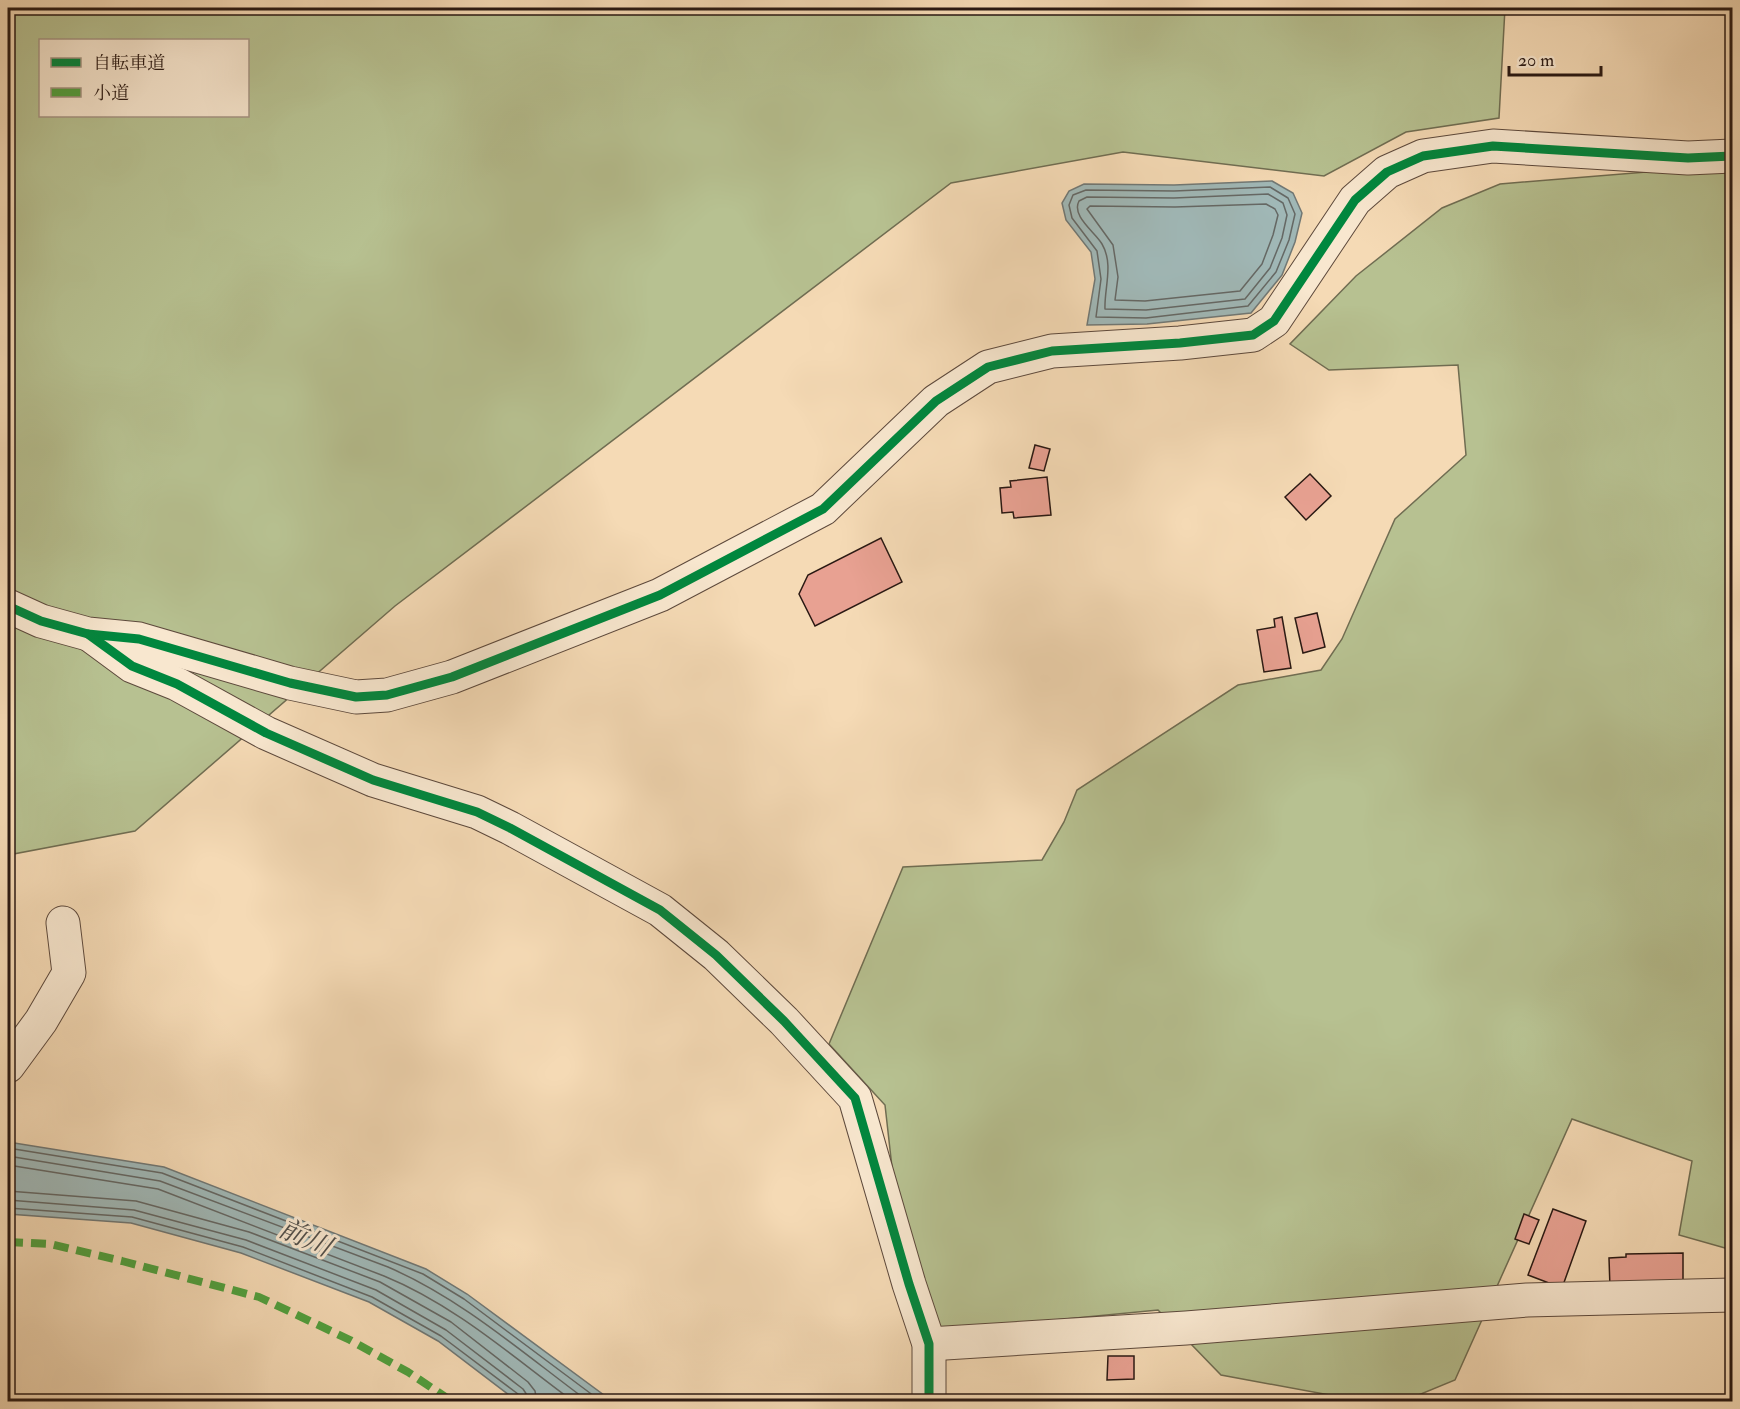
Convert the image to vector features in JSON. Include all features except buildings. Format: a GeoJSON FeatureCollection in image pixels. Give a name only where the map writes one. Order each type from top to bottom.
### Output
{"type":"FeatureCollection","features":[{"type":"Feature","properties":{"kind":"street"},"geometry":{"type":"LineString","coordinates":[[8,606],[41,621],[88,634],[139,639],[290,683],[356,697],[387,696],[442,680],[660,595],[823,509],[936,401],[988,367],[1052,351],[1253,335],[1274,321],[1355,200],[1387,172],[1423,156],[1492,146],[1688,158],[1732,156]]}},
{"type":"Feature","properties":{"kind":"street"},"geometry":{"type":"LineString","coordinates":[[88,634],[132,666],[177,684],[266,733],[373,780],[477,812],[510,828],[660,910],[716,954],[784,1021],[855,1098],[909,1284],[929,1344],[929,1401]]}},
{"type":"Feature","properties":{"kind":"street"},"geometry":{"type":"LineString","coordinates":[[8,1066],[41,1021],[69,973],[63,923]]}},
{"type":"Feature","properties":{"kind":"street"},"geometry":{"type":"LineString","coordinates":[[929,1344],[1153,1330],[1527,1300],[1732,1295]]}},
{"type":"Feature","properties":{"kind":"green space"},"geometry":{"type":"Polygon","coordinates":[[[8,8],[1505,8],[1499,118],[1406,132],[1324,176],[1123,152],[951,183],[395,606],[135,831],[8,855],[8,8]]]}},
{"type":"Feature","properties":{"kind":"green space"},"geometry":{"type":"Polygon","coordinates":[[[1732,165],[1732,1250],[1679,1235],[1692,1161],[1572,1119],[1455,1380],[1404,1401],[1362,1401],[1221,1375],[1158,1310],[940,1331],[893,1176],[885,1105],[829,1044],[903,867],[1042,860],[1064,822],[1077,790],[1238,685],[1321,670],[1342,639],[1395,519],[1466,455],[1458,365],[1329,370],[1290,344],[1356,276],[1442,208],[1500,184],[1732,165]]]}},
{"type":"Feature","properties":{"kind":"water"},"geometry":{"type":"Polygon","coordinates":[[[1272,181],[1293,193],[1302,213],[1295,242],[1282,275],[1251,313],[1147,324],[1087,325],[1095,279],[1091,252],[1066,220],[1062,203],[1069,191],[1084,184],[1174,185],[1272,181]]]}},
{"type":"Feature","properties":{"kind":"water","name":"前川"},"geometry":{"type":"Polygon","coordinates":[[[8,1142],[164,1167],[426,1269],[467,1294],[612,1401],[517,1401],[438,1341],[369,1302],[241,1253],[131,1223],[8,1214],[8,1142]]]}},
{"type":"Feature","properties":{"kind":"marked path"},"geometry":{"type":"LineString","coordinates":[[8,1242],[50,1244],[259,1297],[350,1340],[408,1372],[453,1402]]}},
{"type":"Feature","properties":{"kind":"cycle path"},"geometry":{"type":"LineString","coordinates":[[8,606],[41,621],[88,634],[139,639],[290,683],[356,697],[387,695],[452,677],[660,595],[823,509],[936,401],[988,367],[1052,351],[1180,343],[1253,335],[1274,321],[1355,200],[1387,172],[1423,156],[1493,146],[1688,158],[1732,156]]}},
{"type":"Feature","properties":{"kind":"cycle path"},"geometry":{"type":"LineString","coordinates":[[88,634],[132,666],[177,684],[266,733],[373,780],[477,812],[510,828],[660,910],[716,955],[784,1021],[855,1098],[909,1284],[929,1344],[929,1402]]}}]}
